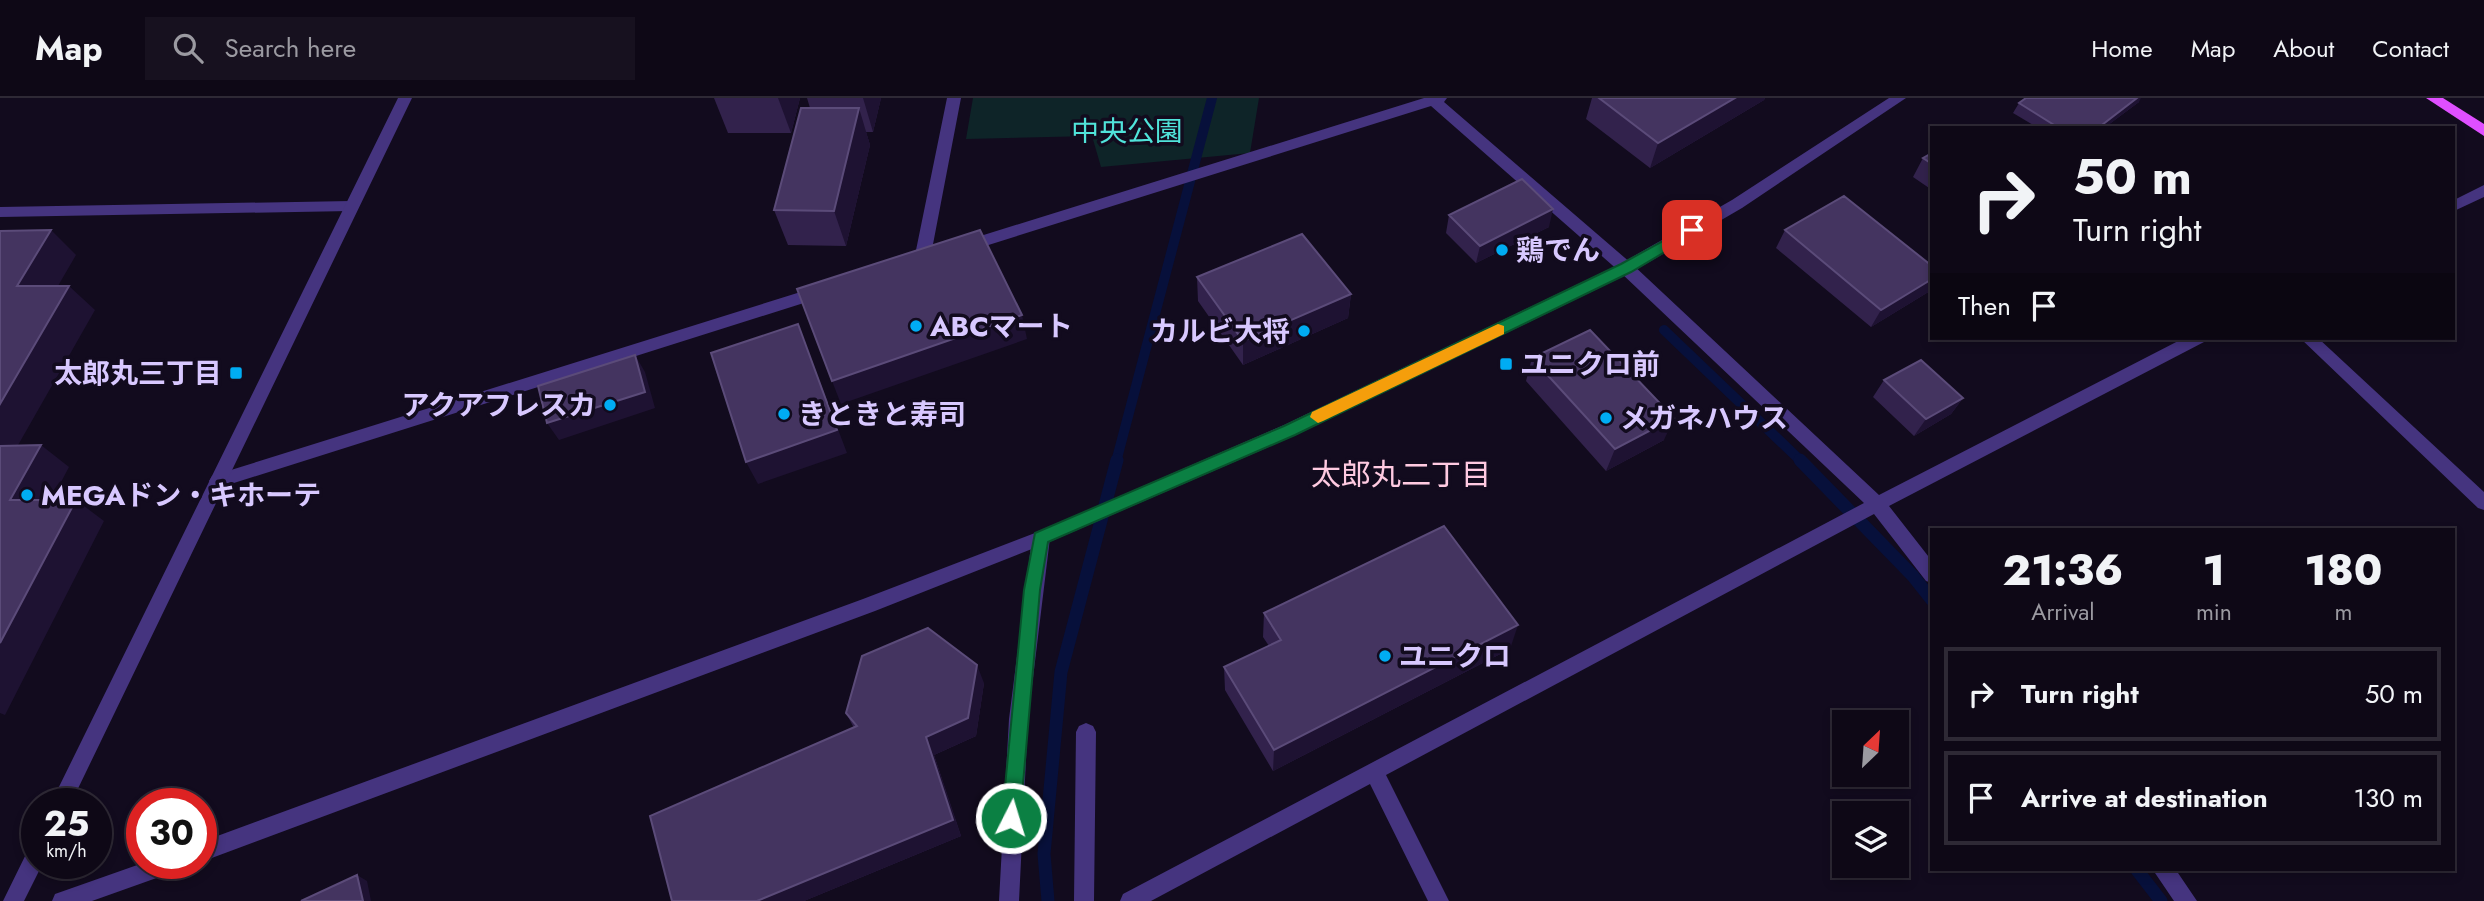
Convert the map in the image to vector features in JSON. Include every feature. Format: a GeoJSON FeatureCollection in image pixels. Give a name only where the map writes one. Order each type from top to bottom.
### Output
{"type":"FeatureCollection","features":[{"type":"Feature","properties":{"kind":"main road"},"geometry":{"type":"LineString","coordinates":[[2433,98],[2484,131]]}},
{"type":"Feature","properties":{"kind":"street"},"geometry":{"type":"LineString","coordinates":[[68,788],[405,98]]}},
{"type":"Feature","properties":{"kind":"street"},"geometry":{"type":"LineString","coordinates":[[954,98],[928,258],[1438,100],[1626,268],[1877,504],[1930,572]]}},
{"type":"Feature","properties":{"kind":"street"},"geometry":{"type":"LineString","coordinates":[[217,846],[869,605],[1041,538],[1290,430],[1626,268],[1737,204],[1899,98]]}},
{"type":"Feature","properties":{"kind":"street"},"geometry":{"type":"LineString","coordinates":[[2455,205],[2484,190]]}},
{"type":"Feature","properties":{"kind":"street"},"geometry":{"type":"LineString","coordinates":[[0,212],[351,206]]}},
{"type":"Feature","properties":{"kind":"street"},"geometry":{"type":"LineString","coordinates":[[218,481],[842,285]]}},
{"type":"Feature","properties":{"kind":"street"},"geometry":{"type":"LineString","coordinates":[[1130,901],[1877,504],[2194,340]]}},
{"type":"Feature","properties":{"kind":"street"},"geometry":{"type":"LineString","coordinates":[[2310,340],[2484,503]]}},
{"type":"Feature","properties":{"kind":"street"},"geometry":{"type":"LineString","coordinates":[[1009,901],[1011,818],[1032,590],[1041,538]]}},
{"type":"Feature","properties":{"kind":"street"},"geometry":{"type":"LineString","coordinates":[[1084,901],[1086,732]]}},
{"type":"Feature","properties":{"kind":"street"},"geometry":{"type":"LineString","coordinates":[[1374,772],[1439,901]]}},
{"type":"Feature","properties":{"kind":"street"},"geometry":{"type":"LineString","coordinates":[[2164,871],[2187,901]]}},
{"type":"Feature","properties":{"kind":"street"},"geometry":{"type":"LineString","coordinates":[[13,901],[24,879]]}},
{"type":"Feature","properties":{"kind":"street"},"geometry":{"type":"LineString","coordinates":[[62,901],[126,879]]}},
{"type":"Feature","properties":{"kind":"green space","name":"中央公園"},"geometry":{"type":"Polygon","coordinates":[[[973,98],[1259,98],[1250,153],[1101,167],[1092,136],[966,139],[973,98]]]}},
{"type":"Feature","properties":{"kind":"building"},"geometry":{"type":"Polygon","coordinates":[[[1599,98],[1735,98],[1658,143],[1599,98]]]}},
{"type":"Feature","properties":{"kind":"building"},"geometry":{"type":"Polygon","coordinates":[[[2026,98],[2137,98],[2101,126],[2056,126],[2019,103],[2026,98]]]}},
{"type":"Feature","properties":{"kind":"building"},"geometry":{"type":"Polygon","coordinates":[[[801,108],[859,108],[834,211],[774,210],[801,108]]]}},
{"type":"Feature","properties":{"kind":"building"},"geometry":{"type":"Polygon","coordinates":[[[1522,179],[1553,209],[1480,246],[1449,215],[1522,179]]]}},
{"type":"Feature","properties":{"kind":"building"},"geometry":{"type":"Polygon","coordinates":[[[1844,196],[1930,264],[1930,280],[1881,310],[1785,230],[1844,196]]]}},
{"type":"Feature","properties":{"kind":"building"},"geometry":{"type":"Polygon","coordinates":[[[51,230],[17,286],[69,286],[0,404],[0,231],[51,230]]]}},
{"type":"Feature","properties":{"kind":"building","name":"ABCマート"},"geometry":{"type":"Polygon","coordinates":[[[980,230],[1022,315],[832,381],[797,289],[980,230]]]}},
{"type":"Feature","properties":{"kind":"building"},"geometry":{"type":"Polygon","coordinates":[[[1302,234],[1351,294],[1243,341],[1197,277],[1302,234]]]}},
{"type":"Feature","properties":{"kind":"building","name":"きときと寿司"},"geometry":{"type":"Polygon","coordinates":[[[798,324],[837,430],[746,462],[711,353],[798,324]]]}},
{"type":"Feature","properties":{"kind":"building"},"geometry":{"type":"Polygon","coordinates":[[[1590,330],[1674,418],[1615,449],[1532,358],[1590,330]]]}},
{"type":"Feature","properties":{"kind":"building"},"geometry":{"type":"Polygon","coordinates":[[[635,355],[645,392],[547,423],[538,386],[635,355]]]}},
{"type":"Feature","properties":{"kind":"building"},"geometry":{"type":"Polygon","coordinates":[[[1921,360],[1963,398],[1926,419],[1884,380],[1921,360]]]}},
{"type":"Feature","properties":{"kind":"building"},"geometry":{"type":"Polygon","coordinates":[[[41,445],[10,500],[76,500],[0,643],[0,446],[41,445]]]}},
{"type":"Feature","properties":{"kind":"building","name":"ユニクロ"},"geometry":{"type":"Polygon","coordinates":[[[1444,526],[1518,625],[1274,750],[1224,667],[1281,640],[1264,613],[1444,526]]]}},
{"type":"Feature","properties":{"kind":"building"},"geometry":{"type":"Polygon","coordinates":[[[928,628],[977,665],[968,718],[926,737],[953,820],[757,901],[672,901],[650,816],[857,726],[846,713],[862,656],[928,628]]]}},
{"type":"Feature","properties":{"kind":"building"},"geometry":{"type":"Polygon","coordinates":[[[357,875],[363,901],[301,901],[357,875]]]}},
{"type":"Feature","properties":{"kind":"waterway"},"geometry":{"type":"LineString","coordinates":[[1116,462],[1212,98]]}},
{"type":"Feature","properties":{"kind":"waterway"},"geometry":{"type":"LineString","coordinates":[[1664,330],[1801,461]]}},
{"type":"Feature","properties":{"kind":"waterway"},"geometry":{"type":"LineString","coordinates":[[1048,901],[1044,854],[1061,672],[1117,460]]}},
{"type":"Feature","properties":{"kind":"waterway"},"geometry":{"type":"LineString","coordinates":[[1801,461],[1913,576],[1930,597]]}},
{"type":"Feature","properties":{"kind":"waterway"},"geometry":{"type":"LineString","coordinates":[[2138,871],[2161,901]]}},
{"type":"Feature","properties":{"kind":"slow traffic"},"geometry":{"type":"LineString","coordinates":[[1318,417],[1498,330]]}},
{"type":"Feature","properties":{"kind":"place","name":"鶏でん"},"geometry":{"type":"Point","coordinates":[1502,250]}},
{"type":"Feature","properties":{"kind":"place","name":"ABCマート"},"geometry":{"type":"Point","coordinates":[916,326]}},
{"type":"Feature","properties":{"kind":"place","name":"カルビ大将"},"geometry":{"type":"Point","coordinates":[1304,331]}},
{"type":"Feature","properties":{"kind":"place","name":"ユニクロ前"},"geometry":{"type":"Point","coordinates":[1506,364]}},
{"type":"Feature","properties":{"kind":"place","name":"太郎丸三丁目"},"geometry":{"type":"Point","coordinates":[236,373]}},
{"type":"Feature","properties":{"kind":"place","name":"アクアフレスカ"},"geometry":{"type":"Point","coordinates":[610,405]}},
{"type":"Feature","properties":{"kind":"place","name":"きときと寿司"},"geometry":{"type":"Point","coordinates":[784,414]}},
{"type":"Feature","properties":{"kind":"place","name":"メガネハウス"},"geometry":{"type":"Point","coordinates":[1606,418]}},
{"type":"Feature","properties":{"kind":"place","name":"MEGAドン・キホーテ"},"geometry":{"type":"Point","coordinates":[27,495]}},
{"type":"Feature","properties":{"kind":"place","name":"ユニクロ"},"geometry":{"type":"Point","coordinates":[1385,656]}},
{"type":"Feature","properties":{"kind":"district","name":"太郎丸二丁目"},"geometry":{"type":"Point","coordinates":[1401,474]}},
{"type":"Feature","properties":{"kind":"route"},"geometry":{"type":"LineString","coordinates":[[1011,818],[1032,590],[1041,538],[1290,430],[1626,268],[1692,230]]}}]}
